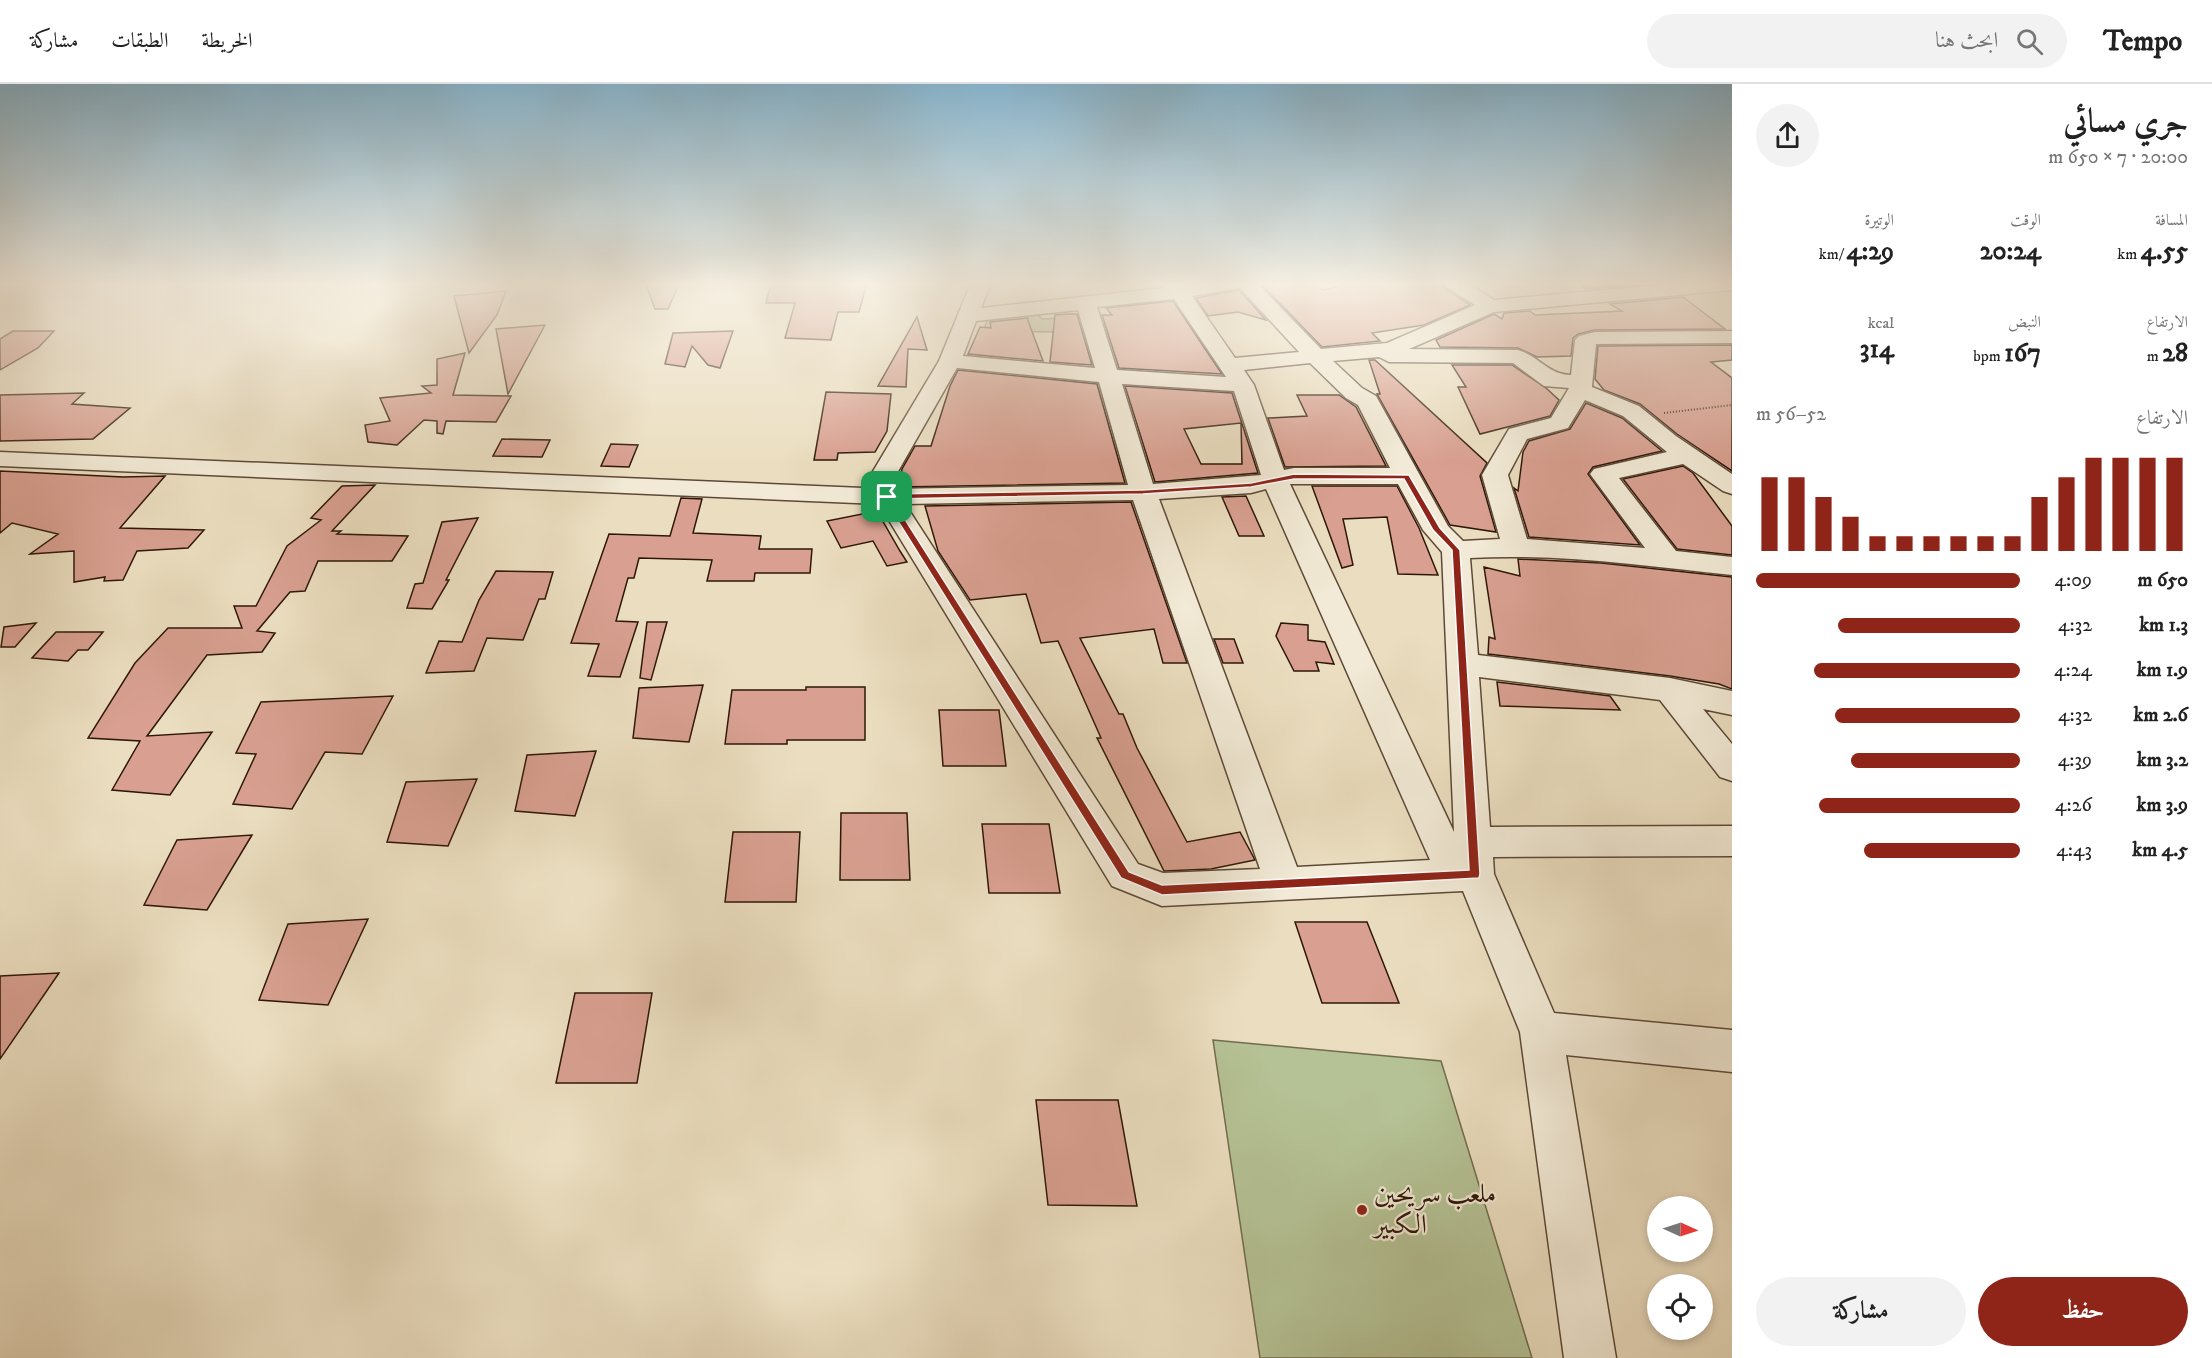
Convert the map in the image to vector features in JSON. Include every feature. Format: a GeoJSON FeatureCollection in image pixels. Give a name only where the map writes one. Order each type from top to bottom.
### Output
{"type":"FeatureCollection","features":[{"type":"Feature","properties":{"kind":"street"},"geometry":{"type":"LineString","coordinates":[[879,497],[957,342]]}},
{"type":"Feature","properties":{"kind":"street"},"geometry":{"type":"LineString","coordinates":[[1098,342],[1143,492],[1285,885]]}},
{"type":"Feature","properties":{"kind":"street"},"geometry":{"type":"LineString","coordinates":[[1213,342],[1236,375],[1275,480],[1468,864],[1541,1032],[1590,1358]]}},
{"type":"Feature","properties":{"kind":"street"},"geometry":{"type":"LineString","coordinates":[[1301,342],[1354,393],[1368,401],[1406,476],[1437,530],[1456,550],[1463,663],[1468,864]]}},
{"type":"Feature","properties":{"kind":"street"},"geometry":{"type":"LineString","coordinates":[[950,361],[1108,376],[1236,375],[1314,356],[1391,349],[1406,342]]}},
{"type":"Feature","properties":{"kind":"street"},"geometry":{"type":"LineString","coordinates":[[1516,547],[1495,475],[1518,434],[1560,423],[1580,386],[1586,342]]}},
{"type":"Feature","properties":{"kind":"street"},"geometry":{"type":"LineString","coordinates":[[1342,354],[1518,357],[1552,381],[1580,386],[1631,411],[1732,486]]}},
{"type":"Feature","properties":{"kind":"street"},"geometry":{"type":"LineString","coordinates":[[1668,560],[1603,474],[1688,455]]}},
{"type":"Feature","properties":{"kind":"street"},"geometry":{"type":"LineString","coordinates":[[0,459],[879,497],[1143,492],[1251,485],[1294,476],[1406,476]]}},
{"type":"Feature","properties":{"kind":"street"},"geometry":{"type":"LineString","coordinates":[[879,497],[1125,875],[1162,890],[1285,885],[1468,864],[1732,841]]}},
{"type":"Feature","properties":{"kind":"street"},"geometry":{"type":"LineString","coordinates":[[1456,550],[1516,547],[1610,553],[1732,566]]}},
{"type":"Feature","properties":{"kind":"street"},"geometry":{"type":"LineString","coordinates":[[1463,663],[1670,690],[1732,703]]}},
{"type":"Feature","properties":{"kind":"street"},"geometry":{"type":"LineString","coordinates":[[1670,690],[1732,768]]}},
{"type":"Feature","properties":{"kind":"street"},"geometry":{"type":"LineString","coordinates":[[1541,1032],[1732,1051]]}},
{"type":"Feature","properties":{"kind":"path"},"geometry":{"type":"LineString","coordinates":[[1636,416],[1732,405]]}},
{"type":"Feature","properties":{"kind":"green space","name":"ملعب سريحين الكبير"},"geometry":{"type":"Polygon","coordinates":[[[1213,1040],[1441,1061],[1532,1358],[1260,1358],[1213,1040]]]}},
{"type":"Feature","properties":{"kind":"building"},"geometry":{"type":"Polygon","coordinates":[[[0,342],[43,342],[38,348],[0,370],[0,342]]]}},
{"type":"Feature","properties":{"kind":"building"},"geometry":{"type":"Polygon","coordinates":[[[466,342],[477,342],[469,353],[466,342]]]}},
{"type":"Feature","properties":{"kind":"building"},"geometry":{"type":"Polygon","coordinates":[[[498,342],[536,342],[508,394],[498,342]]]}},
{"type":"Feature","properties":{"kind":"building"},"geometry":{"type":"Polygon","coordinates":[[[671,342],[729,342],[720,368],[708,365],[692,346],[685,367],[665,364],[671,342]]]}},
{"type":"Feature","properties":{"kind":"building"},"geometry":{"type":"Polygon","coordinates":[[[903,342],[925,342],[927,350],[908,349],[906,387],[878,386],[903,342]]]}},
{"type":"Feature","properties":{"kind":"building"},"geometry":{"type":"Polygon","coordinates":[[[973,342],[1036,342],[1043,361],[968,354],[973,342]]]}},
{"type":"Feature","properties":{"kind":"building"},"geometry":{"type":"Polygon","coordinates":[[[1052,342],[1085,342],[1092,365],[1050,362],[1052,342]]]}},
{"type":"Feature","properties":{"kind":"building"},"geometry":{"type":"Polygon","coordinates":[[[1111,342],[1201,342],[1222,374],[1119,368],[1111,342]]]}},
{"type":"Feature","properties":{"kind":"building"},"geometry":{"type":"Polygon","coordinates":[[[1318,342],[1366,342],[1322,347],[1318,342]]]}},
{"type":"Feature","properties":{"kind":"building"},"geometry":{"type":"Polygon","coordinates":[[[1437,342],[1573,342],[1571,356],[1537,357],[1518,348],[1440,347],[1437,342]]]}},
{"type":"Feature","properties":{"kind":"building"},"geometry":{"type":"Polygon","coordinates":[[[1732,345],[1732,360],[1711,362],[1732,378],[1732,471],[1677,434],[1640,404],[1604,390],[1595,379],[1598,346],[1732,345]]]}},
{"type":"Feature","properties":{"kind":"building"},"geometry":{"type":"Polygon","coordinates":[[[465,353],[453,395],[511,396],[496,422],[446,421],[443,434],[437,433],[437,421],[424,420],[397,445],[368,442],[365,425],[390,421],[380,398],[431,393],[422,386],[437,385],[437,359],[465,353]]]}},
{"type":"Feature","properties":{"kind":"building"},"geometry":{"type":"Polygon","coordinates":[[[1369,360],[1375,360],[1487,463],[1480,476],[1496,532],[1450,525],[1377,394],[1380,394],[1369,360]]]}},
{"type":"Feature","properties":{"kind":"building"},"geometry":{"type":"Polygon","coordinates":[[[1452,365],[1512,365],[1546,388],[1559,400],[1550,416],[1480,434],[1458,387],[1466,387],[1452,365]]]}},
{"type":"Feature","properties":{"kind":"building"},"geometry":{"type":"Polygon","coordinates":[[[958,370],[1097,384],[1125,483],[898,487],[902,469],[915,446],[931,446],[950,386],[958,370]]]}},
{"type":"Feature","properties":{"kind":"building"},"geometry":{"type":"Polygon","coordinates":[[[1125,386],[1232,393],[1258,473],[1155,482],[1125,386]],[[1241,423],[1184,429],[1201,464],[1242,464],[1241,423]]]}},
{"type":"Feature","properties":{"kind":"building"},"geometry":{"type":"Polygon","coordinates":[[[826,392],[891,394],[887,431],[875,452],[838,453],[837,460],[814,460],[826,392]]]}},
{"type":"Feature","properties":{"kind":"building"},"geometry":{"type":"Polygon","coordinates":[[[84,393],[72,404],[130,408],[93,439],[0,441],[0,395],[84,393]]]}},
{"type":"Feature","properties":{"kind":"building"},"geometry":{"type":"Polygon","coordinates":[[[1297,395],[1339,395],[1356,407],[1386,466],[1285,467],[1268,418],[1307,416],[1297,395]]]}},
{"type":"Feature","properties":{"kind":"building"},"geometry":{"type":"Polygon","coordinates":[[[1586,403],[1622,418],[1662,451],[1593,467],[1588,474],[1640,545],[1529,537],[1514,488],[1518,491],[1523,452],[1529,441],[1570,429],[1586,403]]]}},
{"type":"Feature","properties":{"kind":"building"},"geometry":{"type":"Polygon","coordinates":[[[502,439],[550,440],[542,457],[493,456],[502,439]]]}},
{"type":"Feature","properties":{"kind":"building"},"geometry":{"type":"Polygon","coordinates":[[[611,444],[638,445],[629,467],[601,466],[611,444]]]}},
{"type":"Feature","properties":{"kind":"building"},"geometry":{"type":"Polygon","coordinates":[[[1683,466],[1693,473],[1732,526],[1732,555],[1677,549],[1623,479],[1683,466]]]}},
{"type":"Feature","properties":{"kind":"building"},"geometry":{"type":"Polygon","coordinates":[[[0,471],[123,477],[165,476],[120,528],[204,530],[188,548],[137,551],[123,580],[104,581],[105,577],[74,582],[74,551],[30,554],[58,534],[12,523],[0,533],[0,471]]]}},
{"type":"Feature","properties":{"kind":"building"},"geometry":{"type":"Polygon","coordinates":[[[375,485],[332,531],[341,531],[337,534],[408,536],[392,561],[318,561],[305,591],[290,592],[257,631],[275,633],[262,652],[207,655],[147,736],[212,732],[170,795],[112,790],[140,741],[88,738],[135,663],[168,628],[242,628],[234,606],[256,606],[287,546],[321,520],[311,518],[342,486],[375,485]]]}},
{"type":"Feature","properties":{"kind":"building"},"geometry":{"type":"Polygon","coordinates":[[[1312,486],[1397,486],[1419,528],[1438,575],[1398,574],[1387,517],[1343,519],[1353,565],[1342,568],[1312,486]]]}},
{"type":"Feature","properties":{"kind":"building"},"geometry":{"type":"Polygon","coordinates":[[[1246,496],[1264,536],[1239,536],[1222,497],[1246,496]]]}},
{"type":"Feature","properties":{"kind":"building"},"geometry":{"type":"Polygon","coordinates":[[[681,498],[702,499],[693,533],[761,536],[759,549],[812,549],[810,573],[755,573],[754,581],[707,581],[712,560],[639,558],[634,578],[628,578],[616,621],[638,622],[620,677],[588,676],[599,644],[571,643],[609,534],[670,536],[681,498]]]}},
{"type":"Feature","properties":{"kind":"building"},"geometry":{"type":"Polygon","coordinates":[[[1131,502],[1187,663],[1163,663],[1154,629],[1080,638],[1119,714],[1123,714],[1137,748],[1187,842],[1240,832],[1255,860],[1211,869],[1164,871],[1097,738],[1101,738],[1058,641],[1041,643],[1026,594],[970,600],[938,551],[925,506],[1131,502]]]}},
{"type":"Feature","properties":{"kind":"building"},"geometry":{"type":"Polygon","coordinates":[[[877,511],[907,562],[887,566],[873,541],[841,548],[827,521],[877,511]]]}},
{"type":"Feature","properties":{"kind":"building"},"geometry":{"type":"Polygon","coordinates":[[[478,518],[446,580],[449,580],[432,609],[407,608],[415,584],[423,583],[442,522],[478,518]]]}},
{"type":"Feature","properties":{"kind":"building"},"geometry":{"type":"Polygon","coordinates":[[[1518,559],[1601,563],[1732,577],[1732,689],[1719,684],[1670,676],[1488,654],[1489,637],[1495,639],[1484,567],[1520,576],[1518,559]]]}},
{"type":"Feature","properties":{"kind":"building"},"geometry":{"type":"Polygon","coordinates":[[[496,571],[553,572],[545,599],[539,599],[523,640],[487,638],[474,671],[426,673],[439,641],[462,642],[479,600],[496,571]]]}},
{"type":"Feature","properties":{"kind":"building"},"geometry":{"type":"Polygon","coordinates":[[[647,622],[667,622],[651,680],[640,678],[647,622]]]}},
{"type":"Feature","properties":{"kind":"building"},"geometry":{"type":"Polygon","coordinates":[[[36,623],[15,647],[1,647],[4,627],[36,623]]]}},
{"type":"Feature","properties":{"kind":"building"},"geometry":{"type":"Polygon","coordinates":[[[1281,623],[1308,625],[1308,640],[1325,642],[1334,664],[1316,662],[1319,671],[1294,671],[1276,636],[1281,623]]]}},
{"type":"Feature","properties":{"kind":"building"},"geometry":{"type":"Polygon","coordinates":[[[56,632],[103,632],[88,650],[78,650],[68,661],[32,658],[56,632]]]}},
{"type":"Feature","properties":{"kind":"building"},"geometry":{"type":"Polygon","coordinates":[[[1214,639],[1234,639],[1243,663],[1223,663],[1214,639]]]}},
{"type":"Feature","properties":{"kind":"building"},"geometry":{"type":"Polygon","coordinates":[[[1497,682],[1610,696],[1620,710],[1500,706],[1497,682]]]}},
{"type":"Feature","properties":{"kind":"building"},"geometry":{"type":"Polygon","coordinates":[[[703,685],[689,742],[633,738],[639,688],[703,685]]]}},
{"type":"Feature","properties":{"kind":"building"},"geometry":{"type":"Polygon","coordinates":[[[806,687],[865,687],[865,740],[787,740],[787,744],[725,744],[732,690],[806,690],[806,687]]]}},
{"type":"Feature","properties":{"kind":"building"},"geometry":{"type":"Polygon","coordinates":[[[393,696],[362,754],[325,752],[292,809],[233,804],[256,754],[236,753],[261,702],[393,696]]]}},
{"type":"Feature","properties":{"kind":"building"},"geometry":{"type":"Polygon","coordinates":[[[939,710],[999,710],[1006,766],[943,766],[939,710]]]}},
{"type":"Feature","properties":{"kind":"building"},"geometry":{"type":"Polygon","coordinates":[[[596,751],[575,816],[515,811],[527,755],[596,751]]]}},
{"type":"Feature","properties":{"kind":"building"},"geometry":{"type":"Polygon","coordinates":[[[477,779],[448,846],[387,842],[406,782],[477,779]]]}},
{"type":"Feature","properties":{"kind":"building"},"geometry":{"type":"Polygon","coordinates":[[[841,813],[907,813],[910,880],[840,880],[841,813]]]}},
{"type":"Feature","properties":{"kind":"building"},"geometry":{"type":"Polygon","coordinates":[[[982,824],[1049,824],[1060,893],[989,893],[982,824]]]}},
{"type":"Feature","properties":{"kind":"building"},"geometry":{"type":"Polygon","coordinates":[[[733,832],[800,832],[796,902],[725,902],[733,832]]]}},
{"type":"Feature","properties":{"kind":"building"},"geometry":{"type":"Polygon","coordinates":[[[252,835],[207,910],[144,905],[177,840],[252,835]]]}},
{"type":"Feature","properties":{"kind":"building"},"geometry":{"type":"Polygon","coordinates":[[[368,919],[328,1005],[259,1000],[288,924],[368,919]]]}},
{"type":"Feature","properties":{"kind":"building"},"geometry":{"type":"Polygon","coordinates":[[[1295,922],[1367,922],[1399,1003],[1322,1003],[1295,922]]]}},
{"type":"Feature","properties":{"kind":"building"},"geometry":{"type":"Polygon","coordinates":[[[59,973],[0,1059],[0,976],[59,973]]]}},
{"type":"Feature","properties":{"kind":"building"},"geometry":{"type":"Polygon","coordinates":[[[575,993],[652,993],[637,1083],[556,1083],[575,993]]]}},
{"type":"Feature","properties":{"kind":"building"},"geometry":{"type":"Polygon","coordinates":[[[1036,1100],[1118,1100],[1137,1206],[1048,1205],[1036,1100]]]}},
{"type":"Feature","properties":{"kind":"place","name":"ملعب سريحين الكبير"},"geometry":{"type":"Point","coordinates":[1362,1210]}},
{"type":"Feature","properties":{"kind":"route"},"geometry":{"type":"LineString","coordinates":[[1294,476],[1406,476],[1437,530],[1456,550],[1475,874],[1162,890],[1125,875],[887,497],[1143,492],[1251,485],[1294,476]]}}]}
